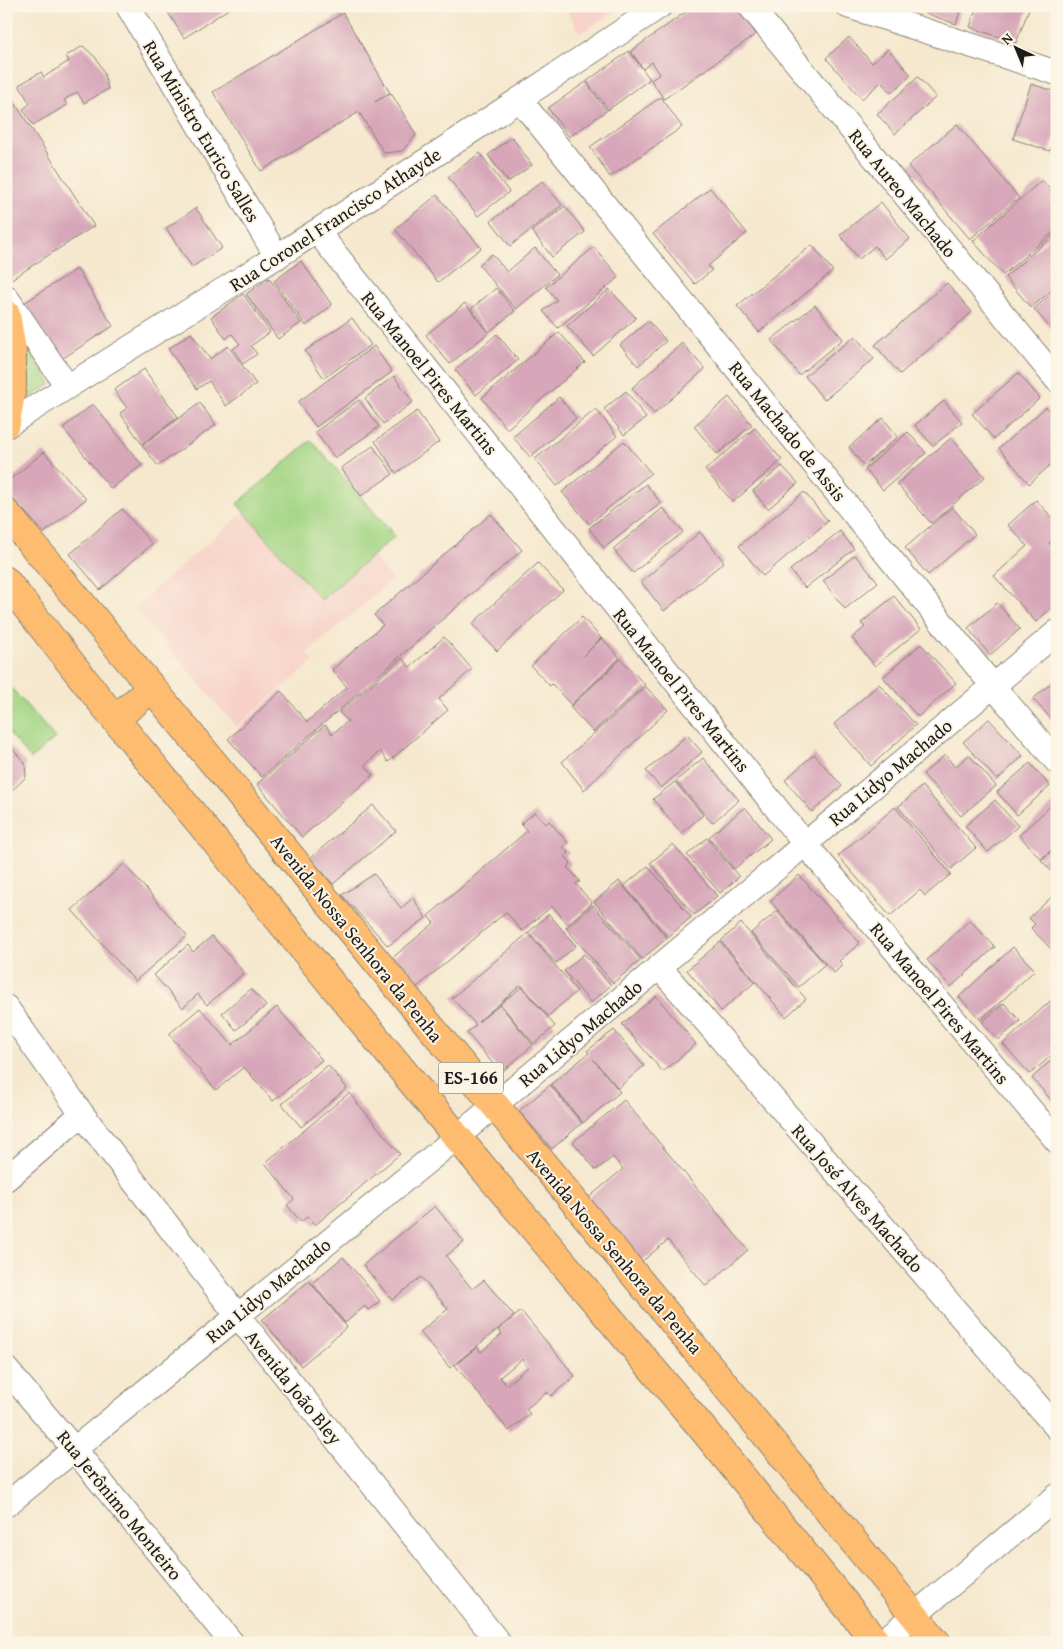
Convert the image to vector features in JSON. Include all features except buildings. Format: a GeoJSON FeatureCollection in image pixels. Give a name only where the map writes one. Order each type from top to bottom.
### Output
{"type":"FeatureCollection","features":[{"type":"Feature","properties":{"kind":"main road"},"geometry":{"type":"LineString","coordinates":[[6,314],[12,351],[12,387],[6,424]]}},
{"type":"Feature","properties":{"kind":"main road","name":"Avenida Nossa Senhora da Penha"},"geometry":{"type":"LineString","coordinates":[[6,513],[937,1643]]}},
{"type":"Feature","properties":{"kind":"main road","name":"ES-166"},"geometry":{"type":"LineString","coordinates":[[6,581],[115,719],[457,1137],[702,1428],[879,1643]]}},
{"type":"Feature","properties":{"kind":"main road"},"geometry":{"type":"LineString","coordinates":[[115,719],[152,688]]}},
{"type":"Feature","properties":{"kind":"street","name":"Rua Ministro Eurico Salles"},"geometry":{"type":"LineString","coordinates":[[128,6],[277,257]]}},
{"type":"Feature","properties":{"kind":"street","name":"Rua Coronel Francisco Athayde"},"geometry":{"type":"LineString","coordinates":[[6,424],[277,257],[520,100],[660,6]]}},
{"type":"Feature","properties":{"kind":"street","name":"Rua Aureo Machado"},"geometry":{"type":"LineString","coordinates":[[750,6],[1057,380]]}},
{"type":"Feature","properties":{"kind":"street"},"geometry":{"type":"LineString","coordinates":[[848,6],[1057,73]]}},
{"type":"Feature","properties":{"kind":"street","name":"Rua Machado de Assis"},"geometry":{"type":"LineString","coordinates":[[520,100],[993,686],[1057,762]]}},
{"type":"Feature","properties":{"kind":"street","name":"Rua Manoel Pires Martins"},"geometry":{"type":"LineString","coordinates":[[317,231],[805,844],[1057,1141]]}},
{"type":"Feature","properties":{"kind":"street"},"geometry":{"type":"LineString","coordinates":[[6,297],[67,386]]}},
{"type":"Feature","properties":{"kind":"street","name":"Rua Lidyo Machado"},"geometry":{"type":"LineString","coordinates":[[6,1505],[457,1137],[1057,632]]}},
{"type":"Feature","properties":{"kind":"street","name":"Rua José Alves Machado"},"geometry":{"type":"LineString","coordinates":[[659,967],[1057,1428]]}},
{"type":"Feature","properties":{"kind":"street","name":"Avenida João Bley"},"geometry":{"type":"LineString","coordinates":[[6,1007],[82,1114],[237,1315],[499,1643]]}},
{"type":"Feature","properties":{"kind":"street"},"geometry":{"type":"LineString","coordinates":[[6,1180],[82,1114]]}},
{"type":"Feature","properties":{"kind":"street","name":"Rua Jerônimo Monteiro"},"geometry":{"type":"LineString","coordinates":[[6,1369],[74,1449],[232,1643]]}},
{"type":"Feature","properties":{"kind":"street"},"geometry":{"type":"LineString","coordinates":[[879,1643],[915,1616],[1057,1496]]}},
{"type":"Feature","properties":{"kind":"shaded area"},"geometry":{"type":"Polygon","coordinates":[[[564,6],[624,6],[580,33],[564,6]]]}},
{"type":"Feature","properties":{"kind":"shaded area"},"geometry":{"type":"Polygon","coordinates":[[[244,512],[320,600],[372,556],[392,580],[307,653],[314,661],[237,727],[134,607],[244,512]]]}},
{"type":"Feature","properties":{"kind":"green space"},"geometry":{"type":"Polygon","coordinates":[[[23,340],[51,384],[25,401],[23,340]]]}},
{"type":"Feature","properties":{"kind":"green space"},"geometry":{"type":"Polygon","coordinates":[[[311,440],[395,536],[321,600],[237,504],[311,440]]]}},
{"type":"Feature","properties":{"kind":"green space"},"geometry":{"type":"Polygon","coordinates":[[[6,682],[55,738],[31,759],[6,730],[6,682]]]}}]}
